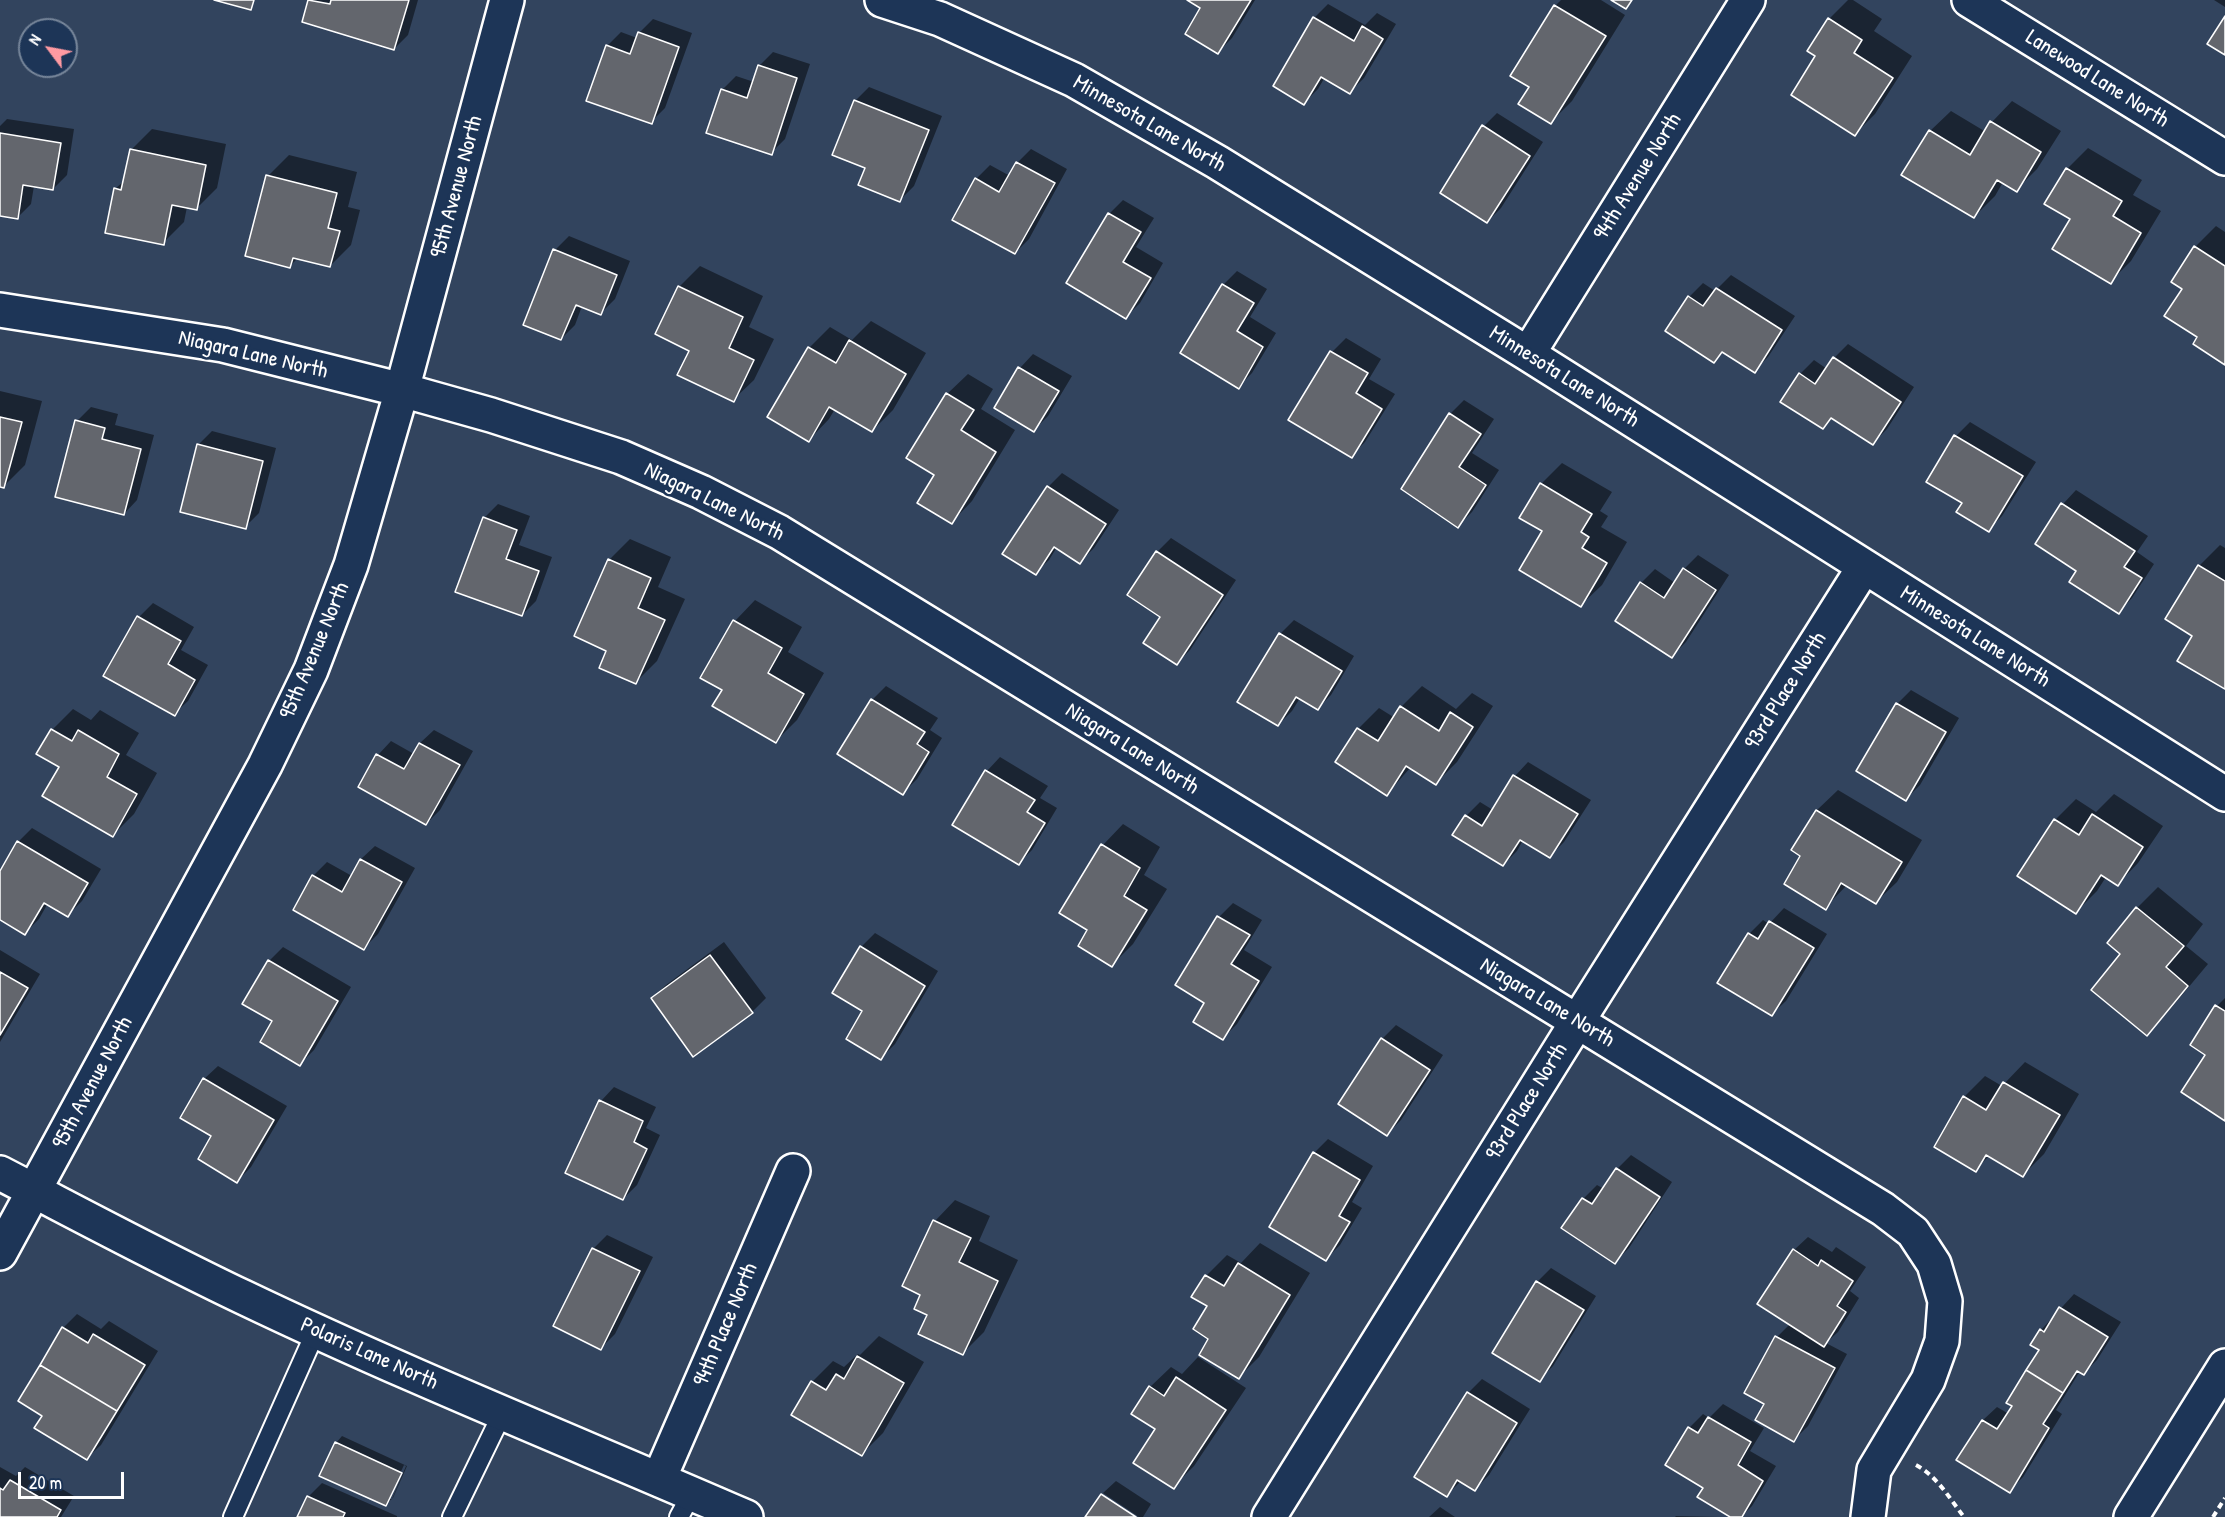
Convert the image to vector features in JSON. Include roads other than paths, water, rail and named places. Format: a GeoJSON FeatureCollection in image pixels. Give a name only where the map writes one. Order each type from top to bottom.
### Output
{"type":"FeatureCollection","features":[{"type":"Feature","properties":{"kind":"street","name":"95th Avenue North"},"geometry":{"type":"LineString","coordinates":[[0,1252],[265,765],[311,670],[351,565],[402,390],[507,0]]}},
{"type":"Feature","properties":{"kind":"street","name":"Minnesota Lane North"},"geometry":{"type":"LineString","coordinates":[[882,0],[940,19],[1074,80],[1217,162],[1528,354],[2225,794]]}},
{"type":"Feature","properties":{"kind":"street","name":"94th Avenue North"},"geometry":{"type":"LineString","coordinates":[[1528,354],[1748,0]]}},
{"type":"Feature","properties":{"kind":"street","name":"Lanewood Lane North"},"geometry":{"type":"LineString","coordinates":[[1970,0],[2225,158]]}},
{"type":"Feature","properties":{"kind":"street","name":"Niagara Lane North"},"geometry":{"type":"LineString","coordinates":[[0,310],[223,345],[402,390],[491,415],[621,457],[701,492],[779,532],[1883,1209],[1913,1232],[1934,1264],[1945,1301],[1942,1341],[1929,1380],[1874,1470],[1868,1517]]}},
{"type":"Feature","properties":{"kind":"street","name":"93rd Place North"},"geometry":{"type":"LineString","coordinates":[[1269,1517],[1864,567]]}},
{"type":"Feature","properties":{"kind":"street","name":"94th Place North"},"geometry":{"type":"LineString","coordinates":[[659,1479],[792,1171]]}},
{"type":"Feature","properties":{"kind":"street","name":"Polaris Lane North"},"geometry":{"type":"LineString","coordinates":[[0,1173],[137,1245],[316,1331],[659,1479],[686,1505],[746,1517]]}},
{"type":"Feature","properties":{"kind":"street"},"geometry":{"type":"LineString","coordinates":[[2131,1517],[2225,1366]]}},
{"type":"Feature","properties":{"kind":"lane"},"geometry":{"type":"LineString","coordinates":[[233,1517],[316,1331]]}},
{"type":"Feature","properties":{"kind":"lane"},"geometry":{"type":"LineString","coordinates":[[452,1517],[503,1412]]}}]}
